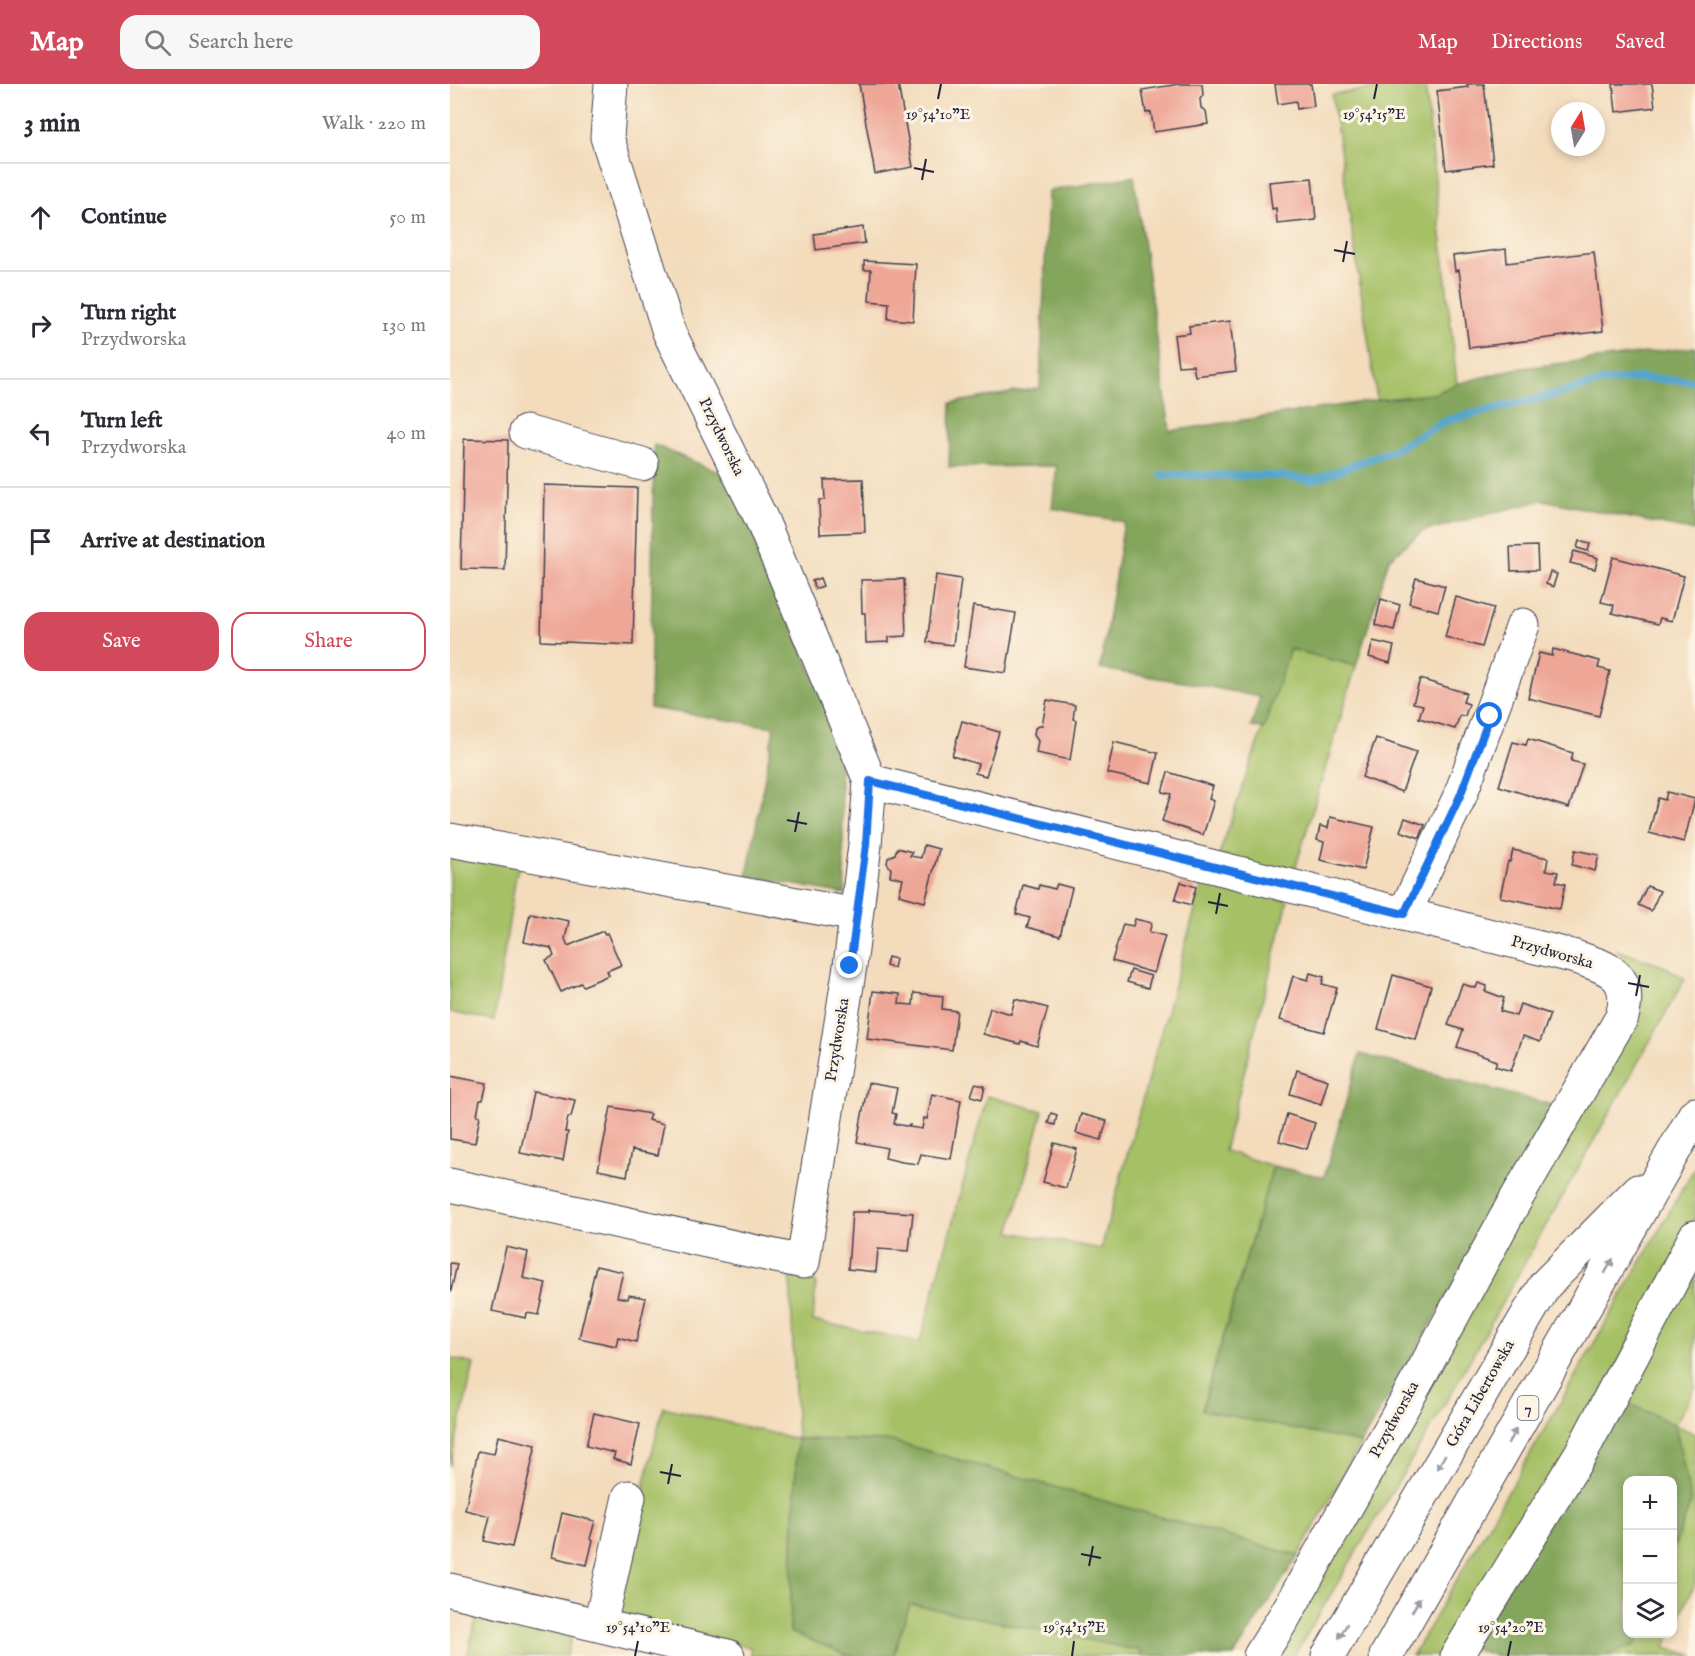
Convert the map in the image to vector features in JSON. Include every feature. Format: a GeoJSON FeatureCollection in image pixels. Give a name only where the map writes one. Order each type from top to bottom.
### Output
{"type":"FeatureCollection","features":[{"type":"Feature","properties":{"kind":"main road","name":"Przydworska"},"geometry":{"type":"LineString","coordinates":[[450,1185],[803,1262],[850,966],[866,845],[870,781],[761,518],[669,332],[607,137],[611,84]]}},
{"type":"Feature","properties":{"kind":"main road"},"geometry":{"type":"LineString","coordinates":[[526,432],[642,464]]}},
{"type":"Feature","properties":{"kind":"main road"},"geometry":{"type":"LineString","coordinates":[[1404,914],[1460,796],[1523,625]]}},
{"type":"Feature","properties":{"kind":"main road","name":"Przydworska"},"geometry":{"type":"LineString","coordinates":[[870,781],[1572,956],[1608,969],[1625,986],[1626,1005],[1622,1017],[1512,1206],[1418,1380],[1260,1656]]}},
{"type":"Feature","properties":{"kind":"main road"},"geometry":{"type":"LineString","coordinates":[[450,840],[856,915]]}},
{"type":"Feature","properties":{"kind":"main road","name":"Góra Libertowska"},"geometry":{"type":"LineString","coordinates":[[1386,1656],[1695,1114]]}},
{"type":"Feature","properties":{"kind":"main road","name":"Góra Libertowska"},"geometry":{"type":"LineString","coordinates":[[1328,1656],[1545,1285],[1669,1159]]}},
{"type":"Feature","properties":{"kind":"main road"},"geometry":{"type":"LineString","coordinates":[[1456,1656],[1581,1453],[1695,1237]]}},
{"type":"Feature","properties":{"kind":"main road"},"geometry":{"type":"LineString","coordinates":[[600,1625],[629,1497]]}},
{"type":"Feature","properties":{"kind":"main road"},"geometry":{"type":"LineString","coordinates":[[450,1590],[728,1656]]}},
{"type":"Feature","properties":{"kind":"green space"},"geometry":{"type":"Polygon","coordinates":[[[1405,84],[1425,84],[1457,384],[1434,394],[1377,400],[1332,95],[1405,84]]]}},
{"type":"Feature","properties":{"kind":"green space"},"geometry":{"type":"Polygon","coordinates":[[[1134,176],[1170,431],[1377,400],[1434,394],[1457,384],[1514,369],[1695,347],[1695,531],[1543,500],[1423,531],[1389,559],[1356,666],[1290,649],[1264,728],[1251,727],[1260,697],[1100,669],[1124,522],[1052,508],[1057,466],[949,467],[951,403],[1040,388],[1048,191],[1134,176]]]}},
{"type":"Feature","properties":{"kind":"green space"},"geometry":{"type":"Polygon","coordinates":[[[654,445],[728,476],[839,735],[845,894],[747,876],[774,727],[650,708],[654,445]]]}},
{"type":"Feature","properties":{"kind":"green space"},"geometry":{"type":"Polygon","coordinates":[[[1290,649],[1356,666],[1293,876],[1218,858],[1290,649]]]}},
{"type":"Feature","properties":{"kind":"green space"},"geometry":{"type":"Polygon","coordinates":[[[450,851],[520,864],[516,875],[494,1021],[450,1012],[450,851]]]}},
{"type":"Feature","properties":{"kind":"green space"},"geometry":{"type":"Polygon","coordinates":[[[1203,881],[1288,901],[1224,1151],[1273,1166],[1202,1409],[1361,1443],[1298,1556],[892,1441],[797,1439],[790,1275],[816,1282],[813,1321],[920,1342],[987,1096],[1043,1111],[1010,1232],[1101,1249],[1203,881]]]}},
{"type":"Feature","properties":{"kind":"green space"},"geometry":{"type":"Polygon","coordinates":[[[1617,950],[1666,967],[1685,979],[1453,1390],[1294,1656],[1271,1656],[1639,985],[1617,950]]]}},
{"type":"Feature","properties":{"kind":"green space"},"geometry":{"type":"Polygon","coordinates":[[[1360,1054],[1559,1107],[1361,1443],[1202,1410],[1273,1166],[1324,1177],[1360,1054]]]}},
{"type":"Feature","properties":{"kind":"green space"},"geometry":{"type":"Polygon","coordinates":[[[1695,1167],[1695,1217],[1571,1453],[1447,1656],[1412,1656],[1549,1422],[1695,1167]]]}},
{"type":"Feature","properties":{"kind":"green space"},"geometry":{"type":"Polygon","coordinates":[[[1695,1255],[1695,1388],[1675,1425],[1695,1434],[1695,1584],[1677,1622],[1677,1539],[1691,1502],[1675,1426],[1618,1398],[1695,1255]]]}},
{"type":"Feature","properties":{"kind":"green space"},"geometry":{"type":"Polygon","coordinates":[[[450,1358],[474,1364],[450,1466],[450,1358]]]}},
{"type":"Feature","properties":{"kind":"green space"},"geometry":{"type":"Polygon","coordinates":[[[1618,1398],[1675,1425],[1691,1502],[1677,1539],[1677,1476],[1623,1476],[1623,1638],[1638,1638],[1635,1645],[1604,1656],[1496,1656],[1470,1648],[1618,1398]]]}},
{"type":"Feature","properties":{"kind":"green space"},"geometry":{"type":"Polygon","coordinates":[[[663,1407],[797,1439],[790,1631],[850,1656],[751,1656],[750,1647],[613,1616],[663,1407]]]}},
{"type":"Feature","properties":{"kind":"green space"},"geometry":{"type":"Polygon","coordinates":[[[797,1439],[892,1441],[1298,1556],[1234,1656],[1140,1656],[1142,1651],[910,1604],[893,1656],[850,1656],[790,1632],[797,1439]]]}},
{"type":"Feature","properties":{"kind":"green space"},"geometry":{"type":"Polygon","coordinates":[[[910,1604],[1142,1651],[1140,1656],[893,1656],[910,1604]]]}},
{"type":"Feature","properties":{"kind":"green space"},"geometry":{"type":"Polygon","coordinates":[[[477,1616],[572,1635],[567,1656],[467,1656],[477,1616]]]}},
{"type":"Feature","properties":{"kind":"green space"},"geometry":{"type":"Polygon","coordinates":[[[1638,1638],[1669,1638],[1665,1647],[1695,1656],[1604,1656],[1635,1645],[1638,1638]]]}},
{"type":"Feature","properties":{"kind":"building"},"geometry":{"type":"Polygon","coordinates":[[[859,84],[898,84],[913,167],[875,174],[859,84]]]}},
{"type":"Feature","properties":{"kind":"building"},"geometry":{"type":"Polygon","coordinates":[[[1179,84],[1202,84],[1201,108],[1206,111],[1208,124],[1154,132],[1151,112],[1146,113],[1142,90],[1179,84]]]}},
{"type":"Feature","properties":{"kind":"building"},"geometry":{"type":"Polygon","coordinates":[[[1275,84],[1311,84],[1314,106],[1297,109],[1296,101],[1278,104],[1275,84]]]}},
{"type":"Feature","properties":{"kind":"building"},"geometry":{"type":"Polygon","coordinates":[[[1467,84],[1484,84],[1493,164],[1446,170],[1437,91],[1468,87],[1467,84]]]}},
{"type":"Feature","properties":{"kind":"building"},"geometry":{"type":"Polygon","coordinates":[[[1613,84],[1652,84],[1655,107],[1616,112],[1613,84]]]}},
{"type":"Feature","properties":{"kind":"building"},"geometry":{"type":"Polygon","coordinates":[[[1312,178],[1316,220],[1277,224],[1276,208],[1272,209],[1269,182],[1312,178]]]}},
{"type":"Feature","properties":{"kind":"building"},"geometry":{"type":"Polygon","coordinates":[[[863,227],[865,243],[816,250],[814,234],[863,227]]]}},
{"type":"Feature","properties":{"kind":"building"},"geometry":{"type":"Polygon","coordinates":[[[1506,249],[1507,263],[1594,252],[1603,331],[1469,348],[1459,270],[1455,271],[1453,256],[1506,249]]]}},
{"type":"Feature","properties":{"kind":"building"},"geometry":{"type":"Polygon","coordinates":[[[864,261],[916,264],[913,321],[888,319],[889,303],[869,301],[871,270],[864,270],[864,261]]]}},
{"type":"Feature","properties":{"kind":"building"},"geometry":{"type":"Polygon","coordinates":[[[1230,321],[1236,371],[1195,376],[1193,365],[1178,366],[1174,335],[1190,333],[1189,326],[1230,321]]]}},
{"type":"Feature","properties":{"kind":"building"},"geometry":{"type":"Polygon","coordinates":[[[464,439],[508,440],[505,570],[461,569],[464,439]]]}},
{"type":"Feature","properties":{"kind":"building"},"geometry":{"type":"Polygon","coordinates":[[[863,479],[865,532],[820,534],[819,500],[825,500],[824,480],[863,479]]]}},
{"type":"Feature","properties":{"kind":"building"},"geometry":{"type":"Polygon","coordinates":[[[544,485],[637,488],[633,645],[541,641],[544,485]]]}},
{"type":"Feature","properties":{"kind":"building"},"geometry":{"type":"Polygon","coordinates":[[[1579,541],[1590,544],[1588,551],[1577,548],[1579,541]]]}},
{"type":"Feature","properties":{"kind":"building"},"geometry":{"type":"Polygon","coordinates":[[[1537,546],[1538,570],[1511,571],[1510,547],[1537,546]]]}},
{"type":"Feature","properties":{"kind":"building"},"geometry":{"type":"Polygon","coordinates":[[[1574,551],[1598,558],[1595,569],[1570,563],[1574,551]]]}},
{"type":"Feature","properties":{"kind":"building"},"geometry":{"type":"Polygon","coordinates":[[[1613,557],[1684,576],[1672,621],[1660,618],[1658,624],[1612,613],[1614,605],[1601,602],[1613,557]]]}},
{"type":"Feature","properties":{"kind":"building"},"geometry":{"type":"Polygon","coordinates":[[[1550,572],[1557,574],[1553,587],[1546,584],[1550,572]]]}},
{"type":"Feature","properties":{"kind":"building"},"geometry":{"type":"Polygon","coordinates":[[[936,575],[961,579],[953,645],[927,642],[936,575]]]}},
{"type":"Feature","properties":{"kind":"building"},"geometry":{"type":"Polygon","coordinates":[[[820,578],[823,586],[815,589],[812,581],[820,578]]]}},
{"type":"Feature","properties":{"kind":"building"},"geometry":{"type":"Polygon","coordinates":[[[1416,578],[1445,586],[1438,611],[1409,603],[1416,578]]]}},
{"type":"Feature","properties":{"kind":"building"},"geometry":{"type":"Polygon","coordinates":[[[904,579],[906,636],[889,637],[889,642],[866,643],[861,580],[904,579]]]}},
{"type":"Feature","properties":{"kind":"building"},"geometry":{"type":"Polygon","coordinates":[[[1456,597],[1494,608],[1482,647],[1445,637],[1456,597]]]}},
{"type":"Feature","properties":{"kind":"building"},"geometry":{"type":"Polygon","coordinates":[[[1381,599],[1400,605],[1394,630],[1375,625],[1381,599]]]}},
{"type":"Feature","properties":{"kind":"building"},"geometry":{"type":"Polygon","coordinates":[[[973,606],[1016,613],[1006,673],[964,667],[973,606]]]}},
{"type":"Feature","properties":{"kind":"building"},"geometry":{"type":"Polygon","coordinates":[[[1373,641],[1394,646],[1390,663],[1369,657],[1373,641]]]}},
{"type":"Feature","properties":{"kind":"building"},"geometry":{"type":"Polygon","coordinates":[[[1553,649],[1600,661],[1598,668],[1610,671],[1599,716],[1528,698],[1539,653],[1552,656],[1553,649]]]}},
{"type":"Feature","properties":{"kind":"building"},"geometry":{"type":"Polygon","coordinates":[[[1420,679],[1466,693],[1463,702],[1469,704],[1465,716],[1460,715],[1455,729],[1419,718],[1423,705],[1413,703],[1420,679]]]}},
{"type":"Feature","properties":{"kind":"building"},"geometry":{"type":"Polygon","coordinates":[[[1047,700],[1075,705],[1073,719],[1076,720],[1070,760],[1036,753],[1038,741],[1034,735],[1035,728],[1042,725],[1047,700]]]}},
{"type":"Feature","properties":{"kind":"building"},"geometry":{"type":"Polygon","coordinates":[[[962,721],[999,732],[986,776],[975,773],[978,764],[952,756],[962,721]]]}},
{"type":"Feature","properties":{"kind":"building"},"geometry":{"type":"Polygon","coordinates":[[[1376,738],[1416,752],[1402,792],[1362,777],[1376,738]]]}},
{"type":"Feature","properties":{"kind":"building"},"geometry":{"type":"Polygon","coordinates":[[[1528,739],[1573,753],[1571,761],[1583,764],[1569,808],[1499,786],[1513,742],[1526,745],[1528,739]]]}},
{"type":"Feature","properties":{"kind":"building"},"geometry":{"type":"Polygon","coordinates":[[[1114,742],[1158,753],[1151,783],[1107,773],[1114,742]]]}},
{"type":"Feature","properties":{"kind":"building"},"geometry":{"type":"Polygon","coordinates":[[[1168,772],[1213,786],[1209,799],[1214,801],[1203,835],[1162,821],[1171,794],[1162,792],[1168,772]]]}},
{"type":"Feature","properties":{"kind":"building"},"geometry":{"type":"Polygon","coordinates":[[[1667,792],[1695,799],[1684,842],[1649,833],[1658,798],[1665,800],[1667,792]]]}},
{"type":"Feature","properties":{"kind":"building"},"geometry":{"type":"Polygon","coordinates":[[[1330,817],[1374,827],[1363,870],[1320,860],[1324,842],[1317,840],[1320,826],[1328,828],[1330,817]]]}},
{"type":"Feature","properties":{"kind":"building"},"geometry":{"type":"Polygon","coordinates":[[[1405,818],[1425,825],[1420,838],[1400,831],[1405,818]]]}},
{"type":"Feature","properties":{"kind":"building"},"geometry":{"type":"Polygon","coordinates":[[[924,845],[939,849],[925,902],[899,895],[903,879],[890,876],[891,869],[887,863],[888,858],[895,854],[897,848],[912,852],[910,856],[921,858],[924,845]]]}},
{"type":"Feature","properties":{"kind":"building"},"geometry":{"type":"Polygon","coordinates":[[[1513,850],[1548,858],[1546,870],[1558,872],[1556,882],[1565,884],[1560,909],[1500,897],[1508,861],[1510,862],[1513,850]]]}},
{"type":"Feature","properties":{"kind":"building"},"geometry":{"type":"Polygon","coordinates":[[[1575,850],[1599,855],[1595,871],[1572,865],[1575,850]]]}},
{"type":"Feature","properties":{"kind":"building"},"geometry":{"type":"Polygon","coordinates":[[[1181,882],[1196,887],[1191,905],[1175,900],[1181,882]]]}},
{"type":"Feature","properties":{"kind":"building"},"geometry":{"type":"Polygon","coordinates":[[[1057,884],[1072,888],[1060,936],[1027,927],[1030,918],[1016,914],[1023,885],[1038,889],[1039,885],[1055,889],[1057,884]]]}},
{"type":"Feature","properties":{"kind":"building"},"geometry":{"type":"Polygon","coordinates":[[[1647,886],[1660,891],[1651,911],[1638,905],[1647,886]]]}},
{"type":"Feature","properties":{"kind":"building"},"geometry":{"type":"Polygon","coordinates":[[[530,913],[569,921],[565,939],[568,946],[603,931],[607,933],[621,965],[607,971],[609,975],[583,986],[581,983],[561,992],[546,960],[554,956],[551,948],[524,942],[530,913]]]}},
{"type":"Feature","properties":{"kind":"building"},"geometry":{"type":"Polygon","coordinates":[[[1135,919],[1152,923],[1149,932],[1165,936],[1154,973],[1112,961],[1123,924],[1133,926],[1135,919]]]}},
{"type":"Feature","properties":{"kind":"building"},"geometry":{"type":"Polygon","coordinates":[[[888,957],[896,959],[894,968],[886,966],[888,957]]]}},
{"type":"Feature","properties":{"kind":"building"},"geometry":{"type":"Polygon","coordinates":[[[1131,970],[1151,976],[1148,988],[1127,982],[1131,970]]]}},
{"type":"Feature","properties":{"kind":"building"},"geometry":{"type":"Polygon","coordinates":[[[1310,973],[1324,977],[1322,984],[1337,988],[1324,1032],[1280,1020],[1293,976],[1308,980],[1310,973]]]}},
{"type":"Feature","properties":{"kind":"building"},"geometry":{"type":"Polygon","coordinates":[[[1393,975],[1431,986],[1416,1040],[1378,1029],[1393,975]]]}},
{"type":"Feature","properties":{"kind":"building"},"geometry":{"type":"Polygon","coordinates":[[[1478,983],[1487,986],[1485,991],[1504,998],[1500,1011],[1516,1016],[1520,1004],[1550,1014],[1540,1042],[1523,1036],[1511,1071],[1495,1066],[1497,1061],[1457,1047],[1463,1030],[1448,1025],[1462,984],[1476,988],[1478,983]]]}},
{"type":"Feature","properties":{"kind":"building"},"geometry":{"type":"Polygon","coordinates":[[[873,991],[900,994],[899,1004],[913,1005],[914,993],[943,996],[942,1009],[957,1011],[952,1050],[867,1039],[873,991]]]}},
{"type":"Feature","properties":{"kind":"building"},"geometry":{"type":"Polygon","coordinates":[[[1015,999],[1048,1008],[1037,1046],[983,1034],[990,1008],[1011,1014],[1015,999]]]}},
{"type":"Feature","properties":{"kind":"building"},"geometry":{"type":"Polygon","coordinates":[[[1297,1070],[1328,1080],[1321,1104],[1290,1094],[1297,1070]]]}},
{"type":"Feature","properties":{"kind":"building"},"geometry":{"type":"Polygon","coordinates":[[[450,1076],[487,1083],[477,1115],[480,1116],[475,1143],[450,1139],[450,1076]]]}},
{"type":"Feature","properties":{"kind":"building"},"geometry":{"type":"Polygon","coordinates":[[[868,1083],[897,1088],[892,1113],[896,1114],[894,1124],[910,1125],[909,1127],[922,1129],[924,1118],[927,1119],[932,1094],[961,1100],[951,1159],[921,1154],[918,1164],[902,1162],[885,1158],[887,1148],[857,1142],[868,1083]]]}},
{"type":"Feature","properties":{"kind":"building"},"geometry":{"type":"Polygon","coordinates":[[[975,1084],[985,1086],[982,1099],[971,1096],[975,1084]]]}},
{"type":"Feature","properties":{"kind":"building"},"geometry":{"type":"Polygon","coordinates":[[[533,1092],[575,1100],[565,1132],[568,1132],[563,1161],[520,1153],[533,1092]]]}},
{"type":"Feature","properties":{"kind":"building"},"geometry":{"type":"Polygon","coordinates":[[[611,1107],[650,1114],[648,1120],[664,1124],[658,1155],[632,1150],[627,1176],[598,1170],[611,1107]]]}},
{"type":"Feature","properties":{"kind":"building"},"geometry":{"type":"Polygon","coordinates":[[[1051,1113],[1057,1115],[1055,1125],[1048,1123],[1051,1113]]]}},
{"type":"Feature","properties":{"kind":"building"},"geometry":{"type":"Polygon","coordinates":[[[1081,1114],[1107,1121],[1101,1140],[1076,1133],[1081,1114]]]}},
{"type":"Feature","properties":{"kind":"building"},"geometry":{"type":"Polygon","coordinates":[[[1287,1114],[1315,1123],[1307,1149],[1279,1141],[1287,1114]]]}},
{"type":"Feature","properties":{"kind":"building"},"geometry":{"type":"Polygon","coordinates":[[[1054,1143],[1077,1149],[1066,1188],[1043,1182],[1054,1143]]]}},
{"type":"Feature","properties":{"kind":"building"},"geometry":{"type":"Polygon","coordinates":[[[869,1210],[913,1213],[909,1251],[878,1249],[876,1272],[848,1269],[852,1212],[869,1212],[869,1210]]]}},
{"type":"Feature","properties":{"kind":"building"},"geometry":{"type":"Polygon","coordinates":[[[506,1247],[528,1252],[523,1278],[546,1283],[539,1315],[527,1313],[526,1318],[492,1311],[506,1247]]]}},
{"type":"Feature","properties":{"kind":"building"},"geometry":{"type":"Polygon","coordinates":[[[450,1263],[457,1264],[451,1291],[450,1291],[450,1263]]]}},
{"type":"Feature","properties":{"kind":"building"},"geometry":{"type":"Polygon","coordinates":[[[596,1266],[623,1272],[617,1297],[628,1299],[629,1295],[646,1298],[636,1342],[618,1337],[616,1346],[579,1338],[596,1266]]]}},
{"type":"Feature","properties":{"kind":"building"},"geometry":{"type":"Polygon","coordinates":[[[594,1413],[640,1424],[631,1464],[613,1459],[615,1453],[586,1446],[594,1413]]]}},
{"type":"Feature","properties":{"kind":"building"},"geometry":{"type":"Polygon","coordinates":[[[498,1436],[536,1445],[512,1547],[484,1541],[490,1516],[465,1510],[478,1451],[494,1454],[498,1436]]]}},
{"type":"Feature","properties":{"kind":"building"},"geometry":{"type":"Polygon","coordinates":[[[562,1513],[595,1521],[587,1565],[552,1557],[562,1513]]]}},
{"type":"Feature","properties":{"kind":"waterway"},"geometry":{"type":"LineString","coordinates":[[1162,475],[1280,476],[1313,480],[1391,451],[1448,420],[1601,382],[1640,378],[1695,381]]}},
{"type":"Feature","properties":{"kind":"route"},"geometry":{"type":"LineString","coordinates":[[850,966],[866,845],[870,781],[1404,914],[1460,796],[1490,716]]}}]}
